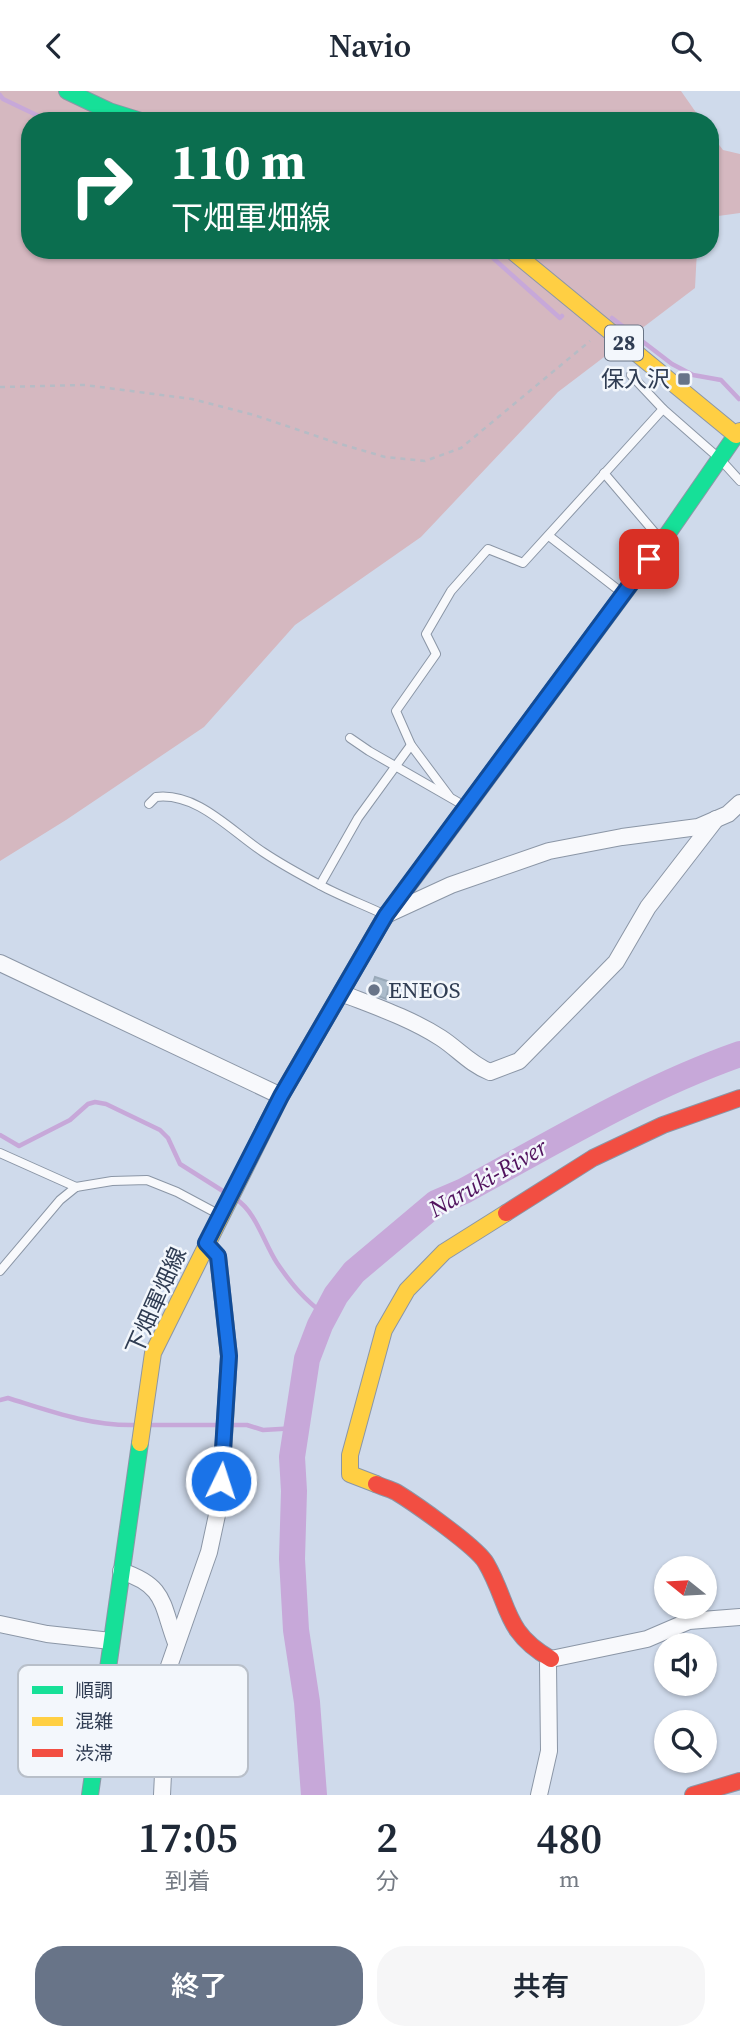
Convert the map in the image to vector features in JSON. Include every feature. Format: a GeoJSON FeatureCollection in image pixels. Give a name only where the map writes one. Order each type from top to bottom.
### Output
{"type":"FeatureCollection","features":[{"type":"Feature","properties":{"kind":"main road"},"geometry":{"type":"LineString","coordinates":[[67,91],[112,112]]}},
{"type":"Feature","properties":{"kind":"main road","name":"28"},"geometry":{"type":"LineString","coordinates":[[522,259],[738,433]]}},
{"type":"Feature","properties":{"kind":"main road","name":"下畑軍畑線"},"geometry":{"type":"LineString","coordinates":[[108,1665],[153,1353],[281,1096],[386,915],[662,542],[738,433]]}},
{"type":"Feature","properties":{"kind":"main road"},"geometry":{"type":"LineString","coordinates":[[551,1659],[519,1635],[509,1617],[490,1566],[480,1554],[394,1491],[350,1474],[351,1455],[384,1330],[407,1290],[444,1252],[600,1155],[663,1125],[740,1098]]}},
{"type":"Feature","properties":{"kind":"main road","name":"下畑軍畑線"},"geometry":{"type":"LineString","coordinates":[[90,1795],[92,1777]]}},
{"type":"Feature","properties":{"kind":"main road"},"geometry":{"type":"LineString","coordinates":[[693,1795],[740,1781]]}},
{"type":"Feature","properties":{"kind":"street"},"geometry":{"type":"LineString","coordinates":[[386,915],[451,885],[549,851],[622,837],[698,827],[727,814],[740,803]]}},
{"type":"Feature","properties":{"kind":"street"},"geometry":{"type":"LineString","coordinates":[[341,993],[400,1017],[441,1038],[474,1065],[490,1072],[519,1061],[616,963],[648,907],[716,819]]}},
{"type":"Feature","properties":{"kind":"street"},"geometry":{"type":"LineString","coordinates":[[0,963],[281,1096]]}},
{"type":"Feature","properties":{"kind":"street"},"geometry":{"type":"LineString","coordinates":[[169,1665],[209,1552],[220,1501],[229,1356],[218,1256],[206,1243]]}},
{"type":"Feature","properties":{"kind":"street"},"geometry":{"type":"LineString","coordinates":[[121,1571],[153,1586],[161,1598],[176,1643]]}},
{"type":"Feature","properties":{"kind":"street"},"geometry":{"type":"LineString","coordinates":[[539,1795],[549,1751],[548,1664],[551,1659],[647,1639],[690,1621],[740,1617]]}},
{"type":"Feature","properties":{"kind":"street"},"geometry":{"type":"LineString","coordinates":[[0,1624],[111,1641]]}},
{"type":"Feature","properties":{"kind":"street"},"geometry":{"type":"LineString","coordinates":[[162,1777],[162,1795]]}},
{"type":"Feature","properties":{"kind":"lane"},"geometry":{"type":"LineString","coordinates":[[631,375],[740,481]]}},
{"type":"Feature","properties":{"kind":"lane"},"geometry":{"type":"LineString","coordinates":[[449,796],[411,745],[396,711],[436,654],[426,634],[451,591],[488,549],[523,563],[663,409]]}},
{"type":"Feature","properties":{"kind":"lane"},"geometry":{"type":"LineString","coordinates":[[604,474],[662,542]]}},
{"type":"Feature","properties":{"kind":"lane"},"geometry":{"type":"LineString","coordinates":[[549,535],[623,594]]}},
{"type":"Feature","properties":{"kind":"lane"},"geometry":{"type":"LineString","coordinates":[[351,737],[466,807]]}},
{"type":"Feature","properties":{"kind":"lane"},"geometry":{"type":"LineString","coordinates":[[320,885],[358,818],[411,745]]}},
{"type":"Feature","properties":{"kind":"lane"},"geometry":{"type":"LineString","coordinates":[[149,804],[156,797],[167,795],[182,799],[205,810],[263,852],[320,885],[386,915]]}},
{"type":"Feature","properties":{"kind":"lane"},"geometry":{"type":"LineString","coordinates":[[0,1153],[76,1187]]}},
{"type":"Feature","properties":{"kind":"lane"},"geometry":{"type":"LineString","coordinates":[[0,1272],[60,1200],[76,1187],[112,1181],[147,1180],[221,1215]]}},
{"type":"Feature","properties":{"kind":"path"},"geometry":{"type":"LineString","coordinates":[[0,387],[85,385],[192,399],[254,415],[385,457],[425,461],[461,448],[553,369],[606,328]]}},
{"type":"Feature","properties":{"kind":"shaded area"},"geometry":{"type":"Polygon","coordinates":[[[0,91],[681,91],[696,112],[21,112],[21,259],[697,259],[695,288],[558,392],[421,537],[295,625],[204,727],[0,861],[0,91]]]}},
{"type":"Feature","properties":{"kind":"shaded area"},"geometry":{"type":"Polygon","coordinates":[[[719,145],[723,150],[740,154],[740,213],[719,216],[719,145]]]}},
{"type":"Feature","properties":{"kind":"building"},"geometry":{"type":"Polygon","coordinates":[[[375,977],[390,982],[386,999],[370,993],[375,977]]]}},
{"type":"Feature","properties":{"kind":"waterway"},"geometry":{"type":"LineString","coordinates":[[0,95],[30,112]]}},
{"type":"Feature","properties":{"kind":"waterway"},"geometry":{"type":"LineString","coordinates":[[494,259],[560,318],[562,316]]}},
{"type":"Feature","properties":{"kind":"waterway"},"geometry":{"type":"LineString","coordinates":[[612,318],[672,364],[693,375],[721,380],[739,399]]}},
{"type":"Feature","properties":{"kind":"waterway","name":"Naruki-River"},"geometry":{"type":"LineString","coordinates":[[314,1795],[307,1702],[296,1630],[292,1559],[292,1457],[307,1359],[320,1325],[336,1295],[354,1272],[436,1203],[464,1191],[634,1099],[740,1054]]}},
{"type":"Feature","properties":{"kind":"waterway"},"geometry":{"type":"LineString","coordinates":[[0,1135],[19,1146],[70,1120],[88,1104],[106,1104],[160,1130],[168,1138],[180,1164],[226,1193]]}},
{"type":"Feature","properties":{"kind":"waterway"},"geometry":{"type":"LineString","coordinates":[[236,1199],[249,1212],[288,1278],[325,1315]]}},
{"type":"Feature","properties":{"kind":"waterway"},"geometry":{"type":"LineString","coordinates":[[0,1400],[8,1398],[55,1413],[102,1423],[135,1425]]}},
{"type":"Feature","properties":{"kind":"waterway"},"geometry":{"type":"LineString","coordinates":[[151,1425],[247,1425],[263,1430],[297,1428]]}},
{"type":"Feature","properties":{"kind":"traffic: fast"},"geometry":{"type":"LineString","coordinates":[[67,91],[112,112]]}},
{"type":"Feature","properties":{"kind":"traffic: fast"},"geometry":{"type":"LineString","coordinates":[[546,699],[662,542],[736,435]]}},
{"type":"Feature","properties":{"kind":"traffic: fast"},"geometry":{"type":"LineString","coordinates":[[108,1665],[140,1443]]}},
{"type":"Feature","properties":{"kind":"traffic: fast"},"geometry":{"type":"LineString","coordinates":[[90,1795],[93,1777]]}},
{"type":"Feature","properties":{"kind":"traffic: slow"},"geometry":{"type":"LineString","coordinates":[[522,259],[736,435],[740,431]]}},
{"type":"Feature","properties":{"kind":"traffic: slow"},"geometry":{"type":"LineString","coordinates":[[140,1443],[153,1353],[281,1096],[383,920]]}},
{"type":"Feature","properties":{"kind":"traffic: slow"},"geometry":{"type":"LineString","coordinates":[[376,1484],[350,1474],[350,1455],[384,1330],[407,1290],[444,1252],[506,1213]]}},
{"type":"Feature","properties":{"kind":"traffic: jam"},"geometry":{"type":"LineString","coordinates":[[383,920],[546,699]]}},
{"type":"Feature","properties":{"kind":"traffic: jam"},"geometry":{"type":"LineString","coordinates":[[506,1213],[593,1158],[663,1125],[740,1098]]}},
{"type":"Feature","properties":{"kind":"traffic: jam"},"geometry":{"type":"LineString","coordinates":[[376,1484],[396,1492],[416,1505],[480,1556],[494,1578],[516,1628],[535,1649],[551,1659]]}},
{"type":"Feature","properties":{"kind":"traffic: jam"},"geometry":{"type":"LineString","coordinates":[[693,1795],[740,1781]]}},
{"type":"Feature","properties":{"kind":"place","name":"保入沢"},"geometry":{"type":"Point","coordinates":[684,379]}},
{"type":"Feature","properties":{"kind":"place","name":"ENEOS"},"geometry":{"type":"Point","coordinates":[374,990]}},
{"type":"Feature","properties":{"kind":"route"},"geometry":{"type":"LineString","coordinates":[[221,1481],[229,1356],[218,1256],[206,1243],[281,1096],[386,915],[649,559]]}}]}
